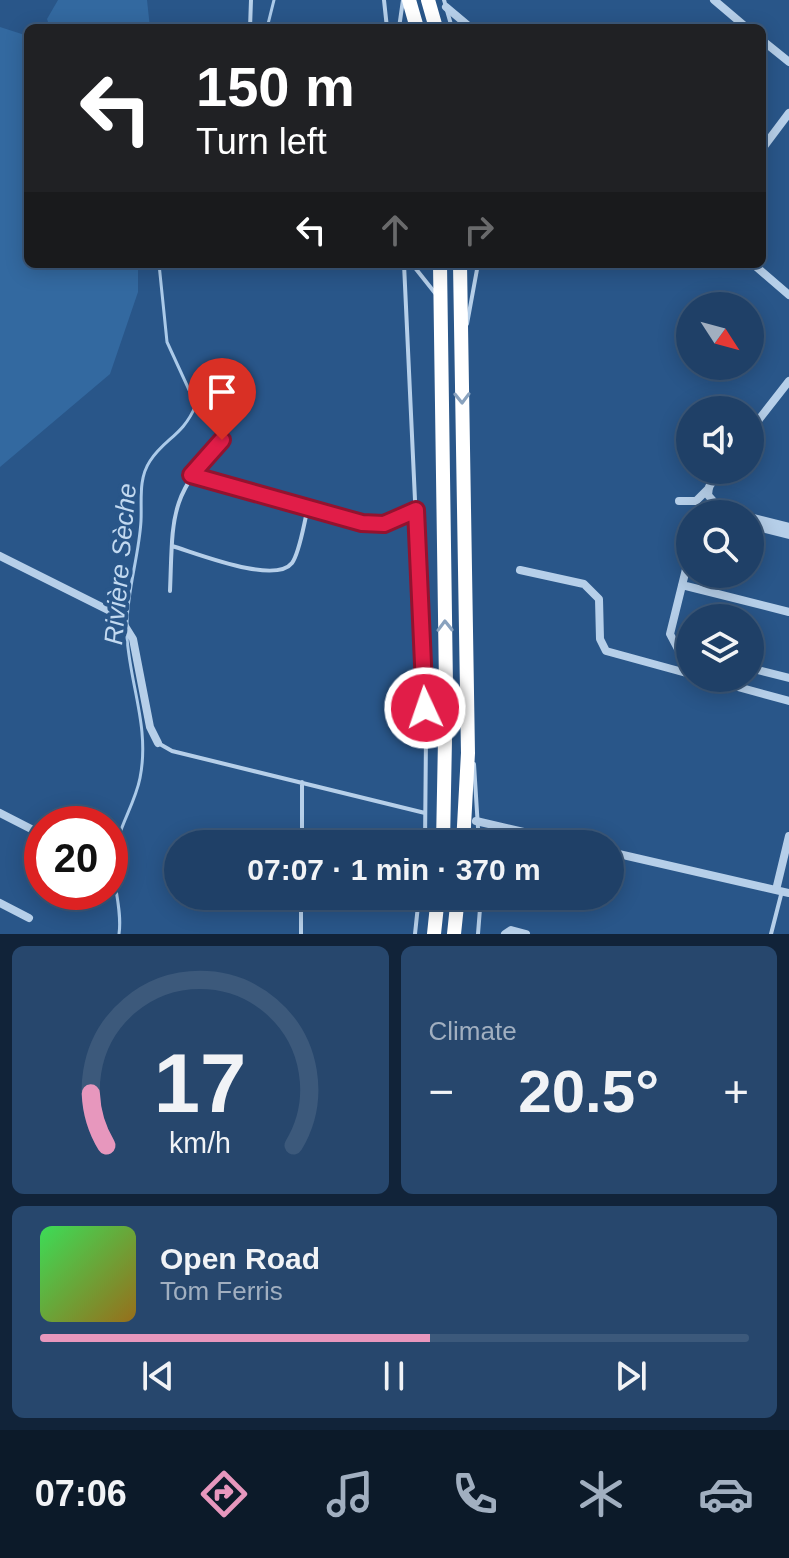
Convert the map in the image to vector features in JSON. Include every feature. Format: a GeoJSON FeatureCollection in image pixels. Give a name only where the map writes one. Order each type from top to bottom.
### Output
{"type":"FeatureCollection","features":[{"type":"Feature","properties":{"kind":"highway"},"geometry":{"type":"LineString","coordinates":[[409,0],[416,24]]}},
{"type":"Feature","properties":{"kind":"highway"},"geometry":{"type":"LineString","coordinates":[[428,0],[435,24]]}},
{"type":"Feature","properties":{"kind":"highway"},"geometry":{"type":"LineString","coordinates":[[440,268],[446,686],[443,830]]}},
{"type":"Feature","properties":{"kind":"highway"},"geometry":{"type":"LineString","coordinates":[[460,268],[468,753],[464,830]]}},
{"type":"Feature","properties":{"kind":"highway"},"geometry":{"type":"LineString","coordinates":[[434,934],[437,910]]}},
{"type":"Feature","properties":{"kind":"highway"},"geometry":{"type":"LineString","coordinates":[[454,934],[457,910]]}},
{"type":"Feature","properties":{"kind":"street"},"geometry":{"type":"LineString","coordinates":[[714,0],[742,24]]}},
{"type":"Feature","properties":{"kind":"street"},"geometry":{"type":"LineString","coordinates":[[445,4],[467,24]]}},
{"type":"Feature","properties":{"kind":"street"},"geometry":{"type":"LineString","coordinates":[[766,43],[789,62]]}},
{"type":"Feature","properties":{"kind":"street"},"geometry":{"type":"LineString","coordinates":[[766,144],[789,113]]}},
{"type":"Feature","properties":{"kind":"street"},"geometry":{"type":"LineString","coordinates":[[758,268],[789,295]]}},
{"type":"Feature","properties":{"kind":"street"},"geometry":{"type":"LineString","coordinates":[[764,413],[789,381]]}},
{"type":"Feature","properties":{"kind":"street"},"geometry":{"type":"LineString","coordinates":[[697,500],[711,484]]}},
{"type":"Feature","properties":{"kind":"street"},"geometry":{"type":"LineString","coordinates":[[709,487],[708,495],[712,500]]}},
{"type":"Feature","properties":{"kind":"street"},"geometry":{"type":"LineString","coordinates":[[764,521],[789,527]]}},
{"type":"Feature","properties":{"kind":"street"},"geometry":{"type":"LineString","coordinates":[[764,529],[789,535]]}},
{"type":"Feature","properties":{"kind":"street"},"geometry":{"type":"LineString","coordinates":[[0,556],[118,615],[133,639],[150,727],[158,743]]}},
{"type":"Feature","properties":{"kind":"street"},"geometry":{"type":"LineString","coordinates":[[520,570],[584,584],[599,599],[600,639],[606,651],[676,670]]}},
{"type":"Feature","properties":{"kind":"street"},"geometry":{"type":"LineString","coordinates":[[694,588],[789,612]]}},
{"type":"Feature","properties":{"kind":"street"},"geometry":{"type":"LineString","coordinates":[[676,610],[670,634],[676,645]]}},
{"type":"Feature","properties":{"kind":"street"},"geometry":{"type":"LineString","coordinates":[[764,672],[789,678]]}},
{"type":"Feature","properties":{"kind":"street"},"geometry":{"type":"LineString","coordinates":[[756,692],[789,701]]}},
{"type":"Feature","properties":{"kind":"street"},"geometry":{"type":"LineString","coordinates":[[0,813],[24,825]]}},
{"type":"Feature","properties":{"kind":"street"},"geometry":{"type":"LineString","coordinates":[[476,821],[515,830]]}},
{"type":"Feature","properties":{"kind":"street"},"geometry":{"type":"LineString","coordinates":[[624,855],[782,891],[789,836]]}},
{"type":"Feature","properties":{"kind":"street"},"geometry":{"type":"LineString","coordinates":[[0,903],[29,918]]}},
{"type":"Feature","properties":{"kind":"street"},"geometry":{"type":"LineString","coordinates":[[505,934],[511,930],[526,934]]}},
{"type":"Feature","properties":{"kind":"lane"},"geometry":{"type":"LineString","coordinates":[[250,24],[251,0]]}},
{"type":"Feature","properties":{"kind":"lane"},"geometry":{"type":"LineString","coordinates":[[384,0],[387,24]]}},
{"type":"Feature","properties":{"kind":"lane"},"geometry":{"type":"LineString","coordinates":[[400,24],[403,0]]}},
{"type":"Feature","properties":{"kind":"lane"},"geometry":{"type":"LineString","coordinates":[[445,4],[451,24]]}},
{"type":"Feature","properties":{"kind":"lane"},"geometry":{"type":"LineString","coordinates":[[404,268],[426,736],[425,830]]}},
{"type":"Feature","properties":{"kind":"lane"},"geometry":{"type":"LineString","coordinates":[[416,268],[430,284],[437,298],[442,323]]}},
{"type":"Feature","properties":{"kind":"lane"},"geometry":{"type":"LineString","coordinates":[[461,349],[478,268]]}},
{"type":"Feature","properties":{"kind":"lane"},"geometry":{"type":"LineString","coordinates":[[170,591],[179,499],[191,475],[222,440]]}},
{"type":"Feature","properties":{"kind":"lane"},"geometry":{"type":"LineString","coordinates":[[191,475],[375,525],[397,521],[416,510]]}},
{"type":"Feature","properties":{"kind":"lane"},"geometry":{"type":"LineString","coordinates":[[172,546],[257,571],[280,570],[291,565],[308,508]]}},
{"type":"Feature","properties":{"kind":"lane"},"geometry":{"type":"LineString","coordinates":[[467,682],[474,730],[477,830]]}},
{"type":"Feature","properties":{"kind":"lane"},"geometry":{"type":"LineString","coordinates":[[158,743],[172,751],[425,813]]}},
{"type":"Feature","properties":{"kind":"lane"},"geometry":{"type":"LineString","coordinates":[[302,782],[302,830]]}},
{"type":"Feature","properties":{"kind":"lane"},"geometry":{"type":"LineString","coordinates":[[771,934],[782,891]]}},
{"type":"Feature","properties":{"kind":"lane"},"geometry":{"type":"LineString","coordinates":[[301,910],[301,934]]}},
{"type":"Feature","properties":{"kind":"lane"},"geometry":{"type":"LineString","coordinates":[[415,934],[418,910]]}},
{"type":"Feature","properties":{"kind":"lane"},"geometry":{"type":"LineString","coordinates":[[478,934],[480,910]]}},
{"type":"Feature","properties":{"kind":"shaded area"},"geometry":{"type":"Polygon","coordinates":[[[58,0],[147,0],[150,24],[49,24],[47,19],[58,0]]]}},
{"type":"Feature","properties":{"kind":"shaded area"},"geometry":{"type":"Polygon","coordinates":[[[0,27],[24,35],[24,268],[138,268],[138,292],[110,374],[0,467],[0,27]]]}},
{"type":"Feature","properties":{"kind":"waterway","name":"Rivière Sèche"},"geometry":{"type":"LineString","coordinates":[[268,24],[274,0]]}},
{"type":"Feature","properties":{"kind":"waterway","name":"Rivière Sèche"},"geometry":{"type":"LineString","coordinates":[[127,625],[146,468],[185,424],[196,405],[167,342],[159,268]]}},
{"type":"Feature","properties":{"kind":"waterway","name":"Rivière Sèche"},"geometry":{"type":"LineString","coordinates":[[119,934],[114,854],[138,788],[143,742],[127,637]]}},
{"type":"Feature","properties":{"kind":"route"},"geometry":{"type":"LineString","coordinates":[[222,440],[191,475],[362,523],[375,525],[397,521],[416,510],[425,708]]}}]}
